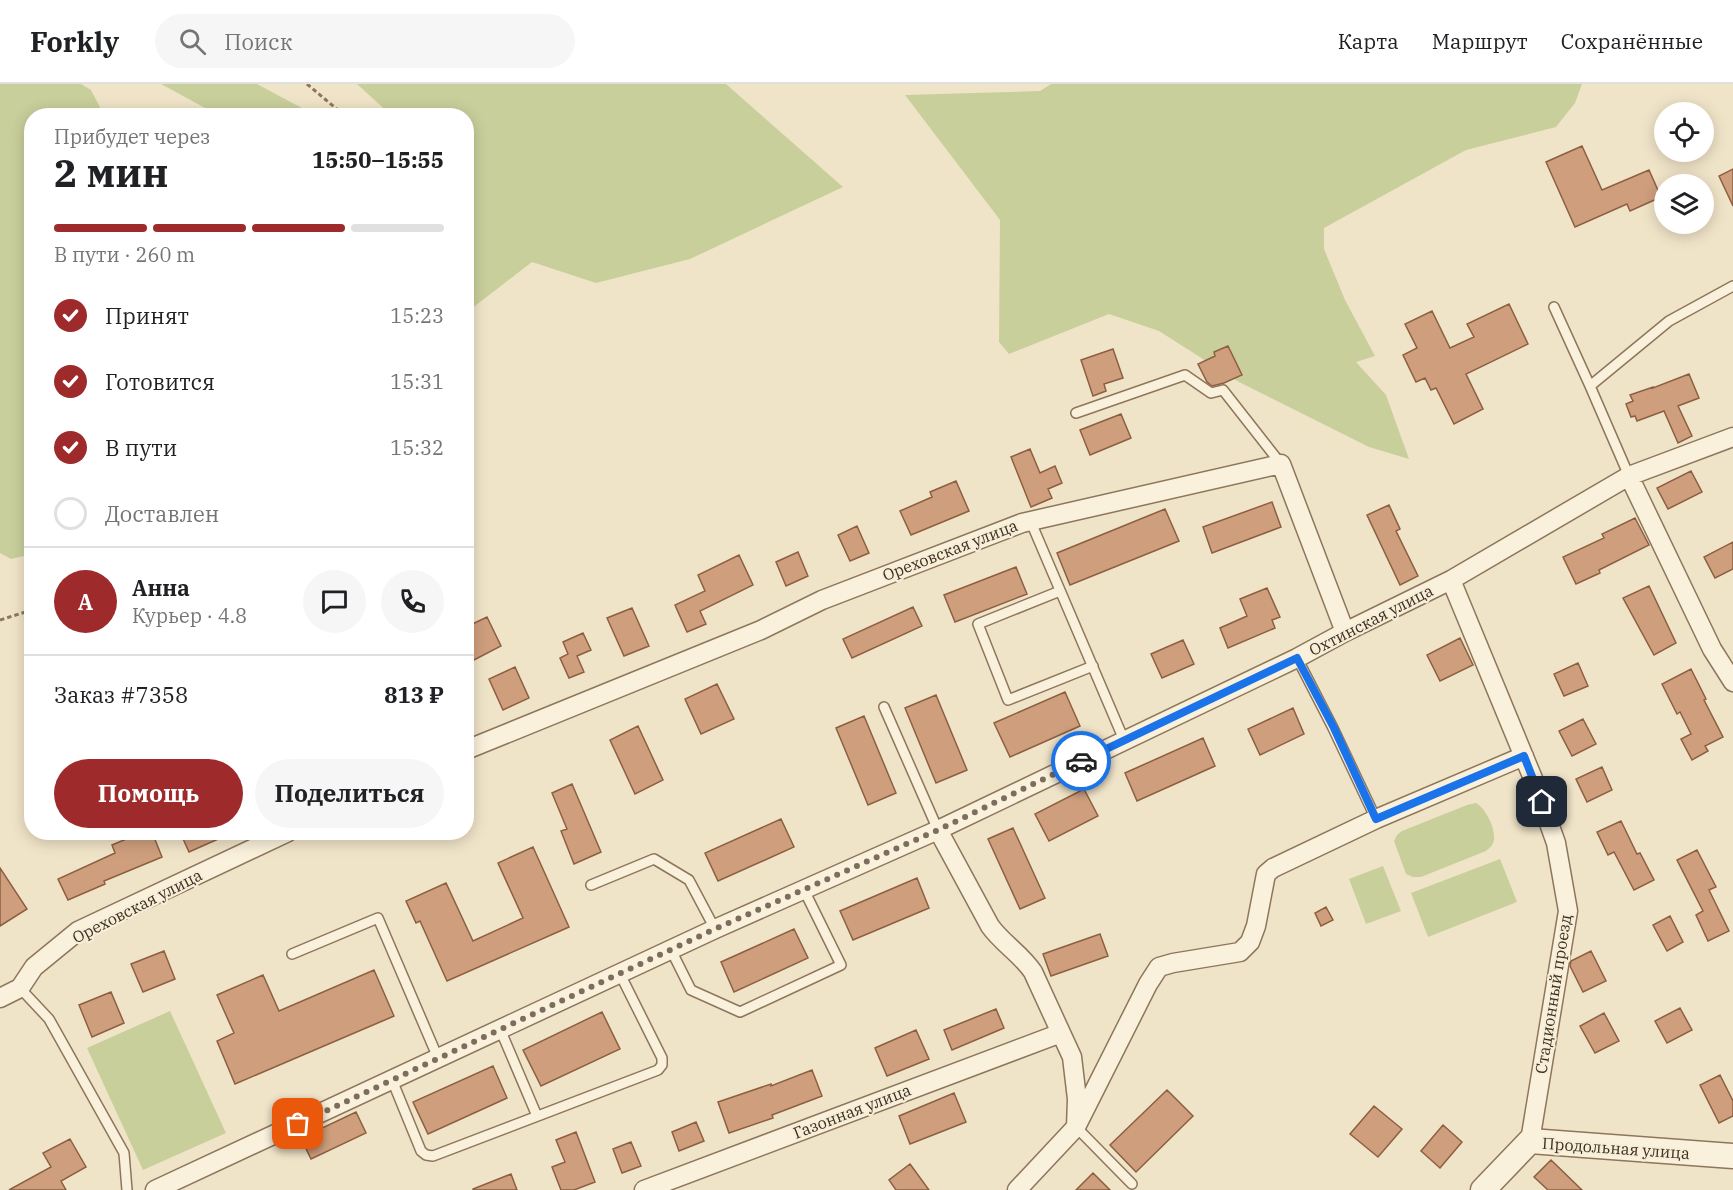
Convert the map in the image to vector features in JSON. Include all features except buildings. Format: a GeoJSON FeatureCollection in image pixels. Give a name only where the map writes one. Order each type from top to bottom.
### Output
{"type":"FeatureCollection","features":[{"type":"Feature","properties":{"kind":"street","name":"Охтинская улица"},"geometry":{"type":"LineString","coordinates":[[155,1190],[715,929],[938,830],[1297,658],[1451,580],[1629,476],[1733,437]]}},
{"type":"Feature","properties":{"kind":"street"},"geometry":{"type":"LineString","coordinates":[[1281,464],[1345,632]]}},
{"type":"Feature","properties":{"kind":"street","name":"Ореховская улица"},"geometry":{"type":"LineString","coordinates":[[474,747],[761,630],[822,600],[1030,520],[1281,464]]}},
{"type":"Feature","properties":{"kind":"street"},"geometry":{"type":"LineString","coordinates":[[1629,476],[1712,649],[1733,682]]}},
{"type":"Feature","properties":{"kind":"street","name":"Стадионный проезд"},"geometry":{"type":"LineString","coordinates":[[1451,580],[1524,756],[1556,843],[1568,911],[1530,1141]]}},
{"type":"Feature","properties":{"kind":"street"},"geometry":{"type":"LineString","coordinates":[[1017,1190],[1076,1127],[1148,984],[1159,967],[1240,952],[1250,942],[1256,926],[1266,874],[1273,868],[1376,819],[1524,756]]}},
{"type":"Feature","properties":{"kind":"street"},"geometry":{"type":"LineString","coordinates":[[938,830],[990,926],[1033,972],[1072,1057],[1077,1099],[1076,1127]]}},
{"type":"Feature","properties":{"kind":"street","name":"Ореховская улица"},"geometry":{"type":"LineString","coordinates":[[0,998],[20,988],[34,967],[78,932],[271,840]]}},
{"type":"Feature","properties":{"kind":"street","name":"Газонная улица"},"geometry":{"type":"LineString","coordinates":[[644,1190],[1061,1033]]}},
{"type":"Feature","properties":{"kind":"street","name":"Продольная улица"},"geometry":{"type":"LineString","coordinates":[[1483,1190],[1530,1141],[1733,1156]]}},
{"type":"Feature","properties":{"kind":"lane"},"geometry":{"type":"LineString","coordinates":[[1590,386],[1669,321],[1733,286]]}},
{"type":"Feature","properties":{"kind":"lane"},"geometry":{"type":"LineString","coordinates":[[1554,307],[1629,476]]}},
{"type":"Feature","properties":{"kind":"lane"},"geometry":{"type":"LineString","coordinates":[[1076,413],[1185,375],[1211,393],[1224,390],[1281,464]]}},
{"type":"Feature","properties":{"kind":"lane"},"geometry":{"type":"LineString","coordinates":[[1030,520],[1124,740]]}},
{"type":"Feature","properties":{"kind":"lane"},"geometry":{"type":"LineString","coordinates":[[1060,591],[978,624],[1008,700],[1093,666]]}},
{"type":"Feature","properties":{"kind":"lane"},"geometry":{"type":"LineString","coordinates":[[1297,658],[1334,728],[1376,819]]}},
{"type":"Feature","properties":{"kind":"lane"},"geometry":{"type":"LineString","coordinates":[[884,707],[938,830]]}},
{"type":"Feature","properties":{"kind":"lane"},"geometry":{"type":"LineString","coordinates":[[591,885],[654,859],[689,880],[715,929]]}},
{"type":"Feature","properties":{"kind":"lane"},"geometry":{"type":"LineString","coordinates":[[671,950],[691,990],[740,1012],[841,965],[804,890]]}},
{"type":"Feature","properties":{"kind":"lane"},"geometry":{"type":"LineString","coordinates":[[292,954],[378,918],[438,1058]]}},
{"type":"Feature","properties":{"kind":"lane"},"geometry":{"type":"LineString","coordinates":[[392,1080],[421,1151],[433,1156],[658,1070],[662,1065],[662,1058],[620,974]]}},
{"type":"Feature","properties":{"kind":"lane"},"geometry":{"type":"LineString","coordinates":[[20,988],[49,1019],[124,1153],[127,1190]]}},
{"type":"Feature","properties":{"kind":"lane"},"geometry":{"type":"LineString","coordinates":[[500,1029],[537,1116]]}},
{"type":"Feature","properties":{"kind":"lane"},"geometry":{"type":"LineString","coordinates":[[1076,1127],[1132,1184]]}},
{"type":"Feature","properties":{"kind":"path"},"geometry":{"type":"LineString","coordinates":[[307,84],[336,108]]}},
{"type":"Feature","properties":{"kind":"path"},"geometry":{"type":"LineString","coordinates":[[0,620],[24,612]]}},
{"type":"Feature","properties":{"kind":"green space"},"geometry":{"type":"Polygon","coordinates":[[[0,84],[81,84],[91,90],[100,108],[24,108],[24,556],[11,559],[0,553],[0,84]]]}},
{"type":"Feature","properties":{"kind":"green space"},"geometry":{"type":"Polygon","coordinates":[[[161,84],[257,84],[302,108],[205,108],[161,84]]]}},
{"type":"Feature","properties":{"kind":"green space"},"geometry":{"type":"Polygon","coordinates":[[[357,84],[726,84],[843,187],[690,259],[596,283],[532,262],[474,307],[474,108],[383,108],[357,84]]]}},
{"type":"Feature","properties":{"kind":"green space"},"geometry":{"type":"Polygon","coordinates":[[[1051,84],[1582,84],[1575,103],[1556,127],[1466,150],[1324,228],[1324,249],[1345,300],[1375,356],[1356,362],[1386,395],[1409,459],[1369,447],[1239,382],[1159,331],[1109,314],[1009,354],[999,342],[1000,220],[905,95],[1040,91],[1051,84]]]}},
{"type":"Feature","properties":{"kind":"green space"},"geometry":{"type":"Polygon","coordinates":[[[1476,803],[1483,809],[1491,824],[1494,839],[1490,847],[1486,851],[1421,877],[1406,874],[1394,841],[1397,835],[1402,831],[1476,803]]]}},
{"type":"Feature","properties":{"kind":"green space"},"geometry":{"type":"Polygon","coordinates":[[[1500,859],[1517,902],[1428,937],[1411,893],[1500,859]]]}},
{"type":"Feature","properties":{"kind":"green space"},"geometry":{"type":"Polygon","coordinates":[[[1383,866],[1401,911],[1366,924],[1349,879],[1383,866]]]}},
{"type":"Feature","properties":{"kind":"green space"},"geometry":{"type":"Polygon","coordinates":[[[170,1011],[226,1133],[143,1170],[87,1048],[170,1011]]]}},
{"type":"Feature","properties":{"kind":"way so far"},"geometry":{"type":"LineString","coordinates":[[298,1124],[715,929],[938,830],[1081,761]]}},
{"type":"Feature","properties":{"kind":"route"},"geometry":{"type":"LineString","coordinates":[[1081,761],[1297,658],[1334,728],[1376,819],[1524,756],[1542,802]]}}]}
